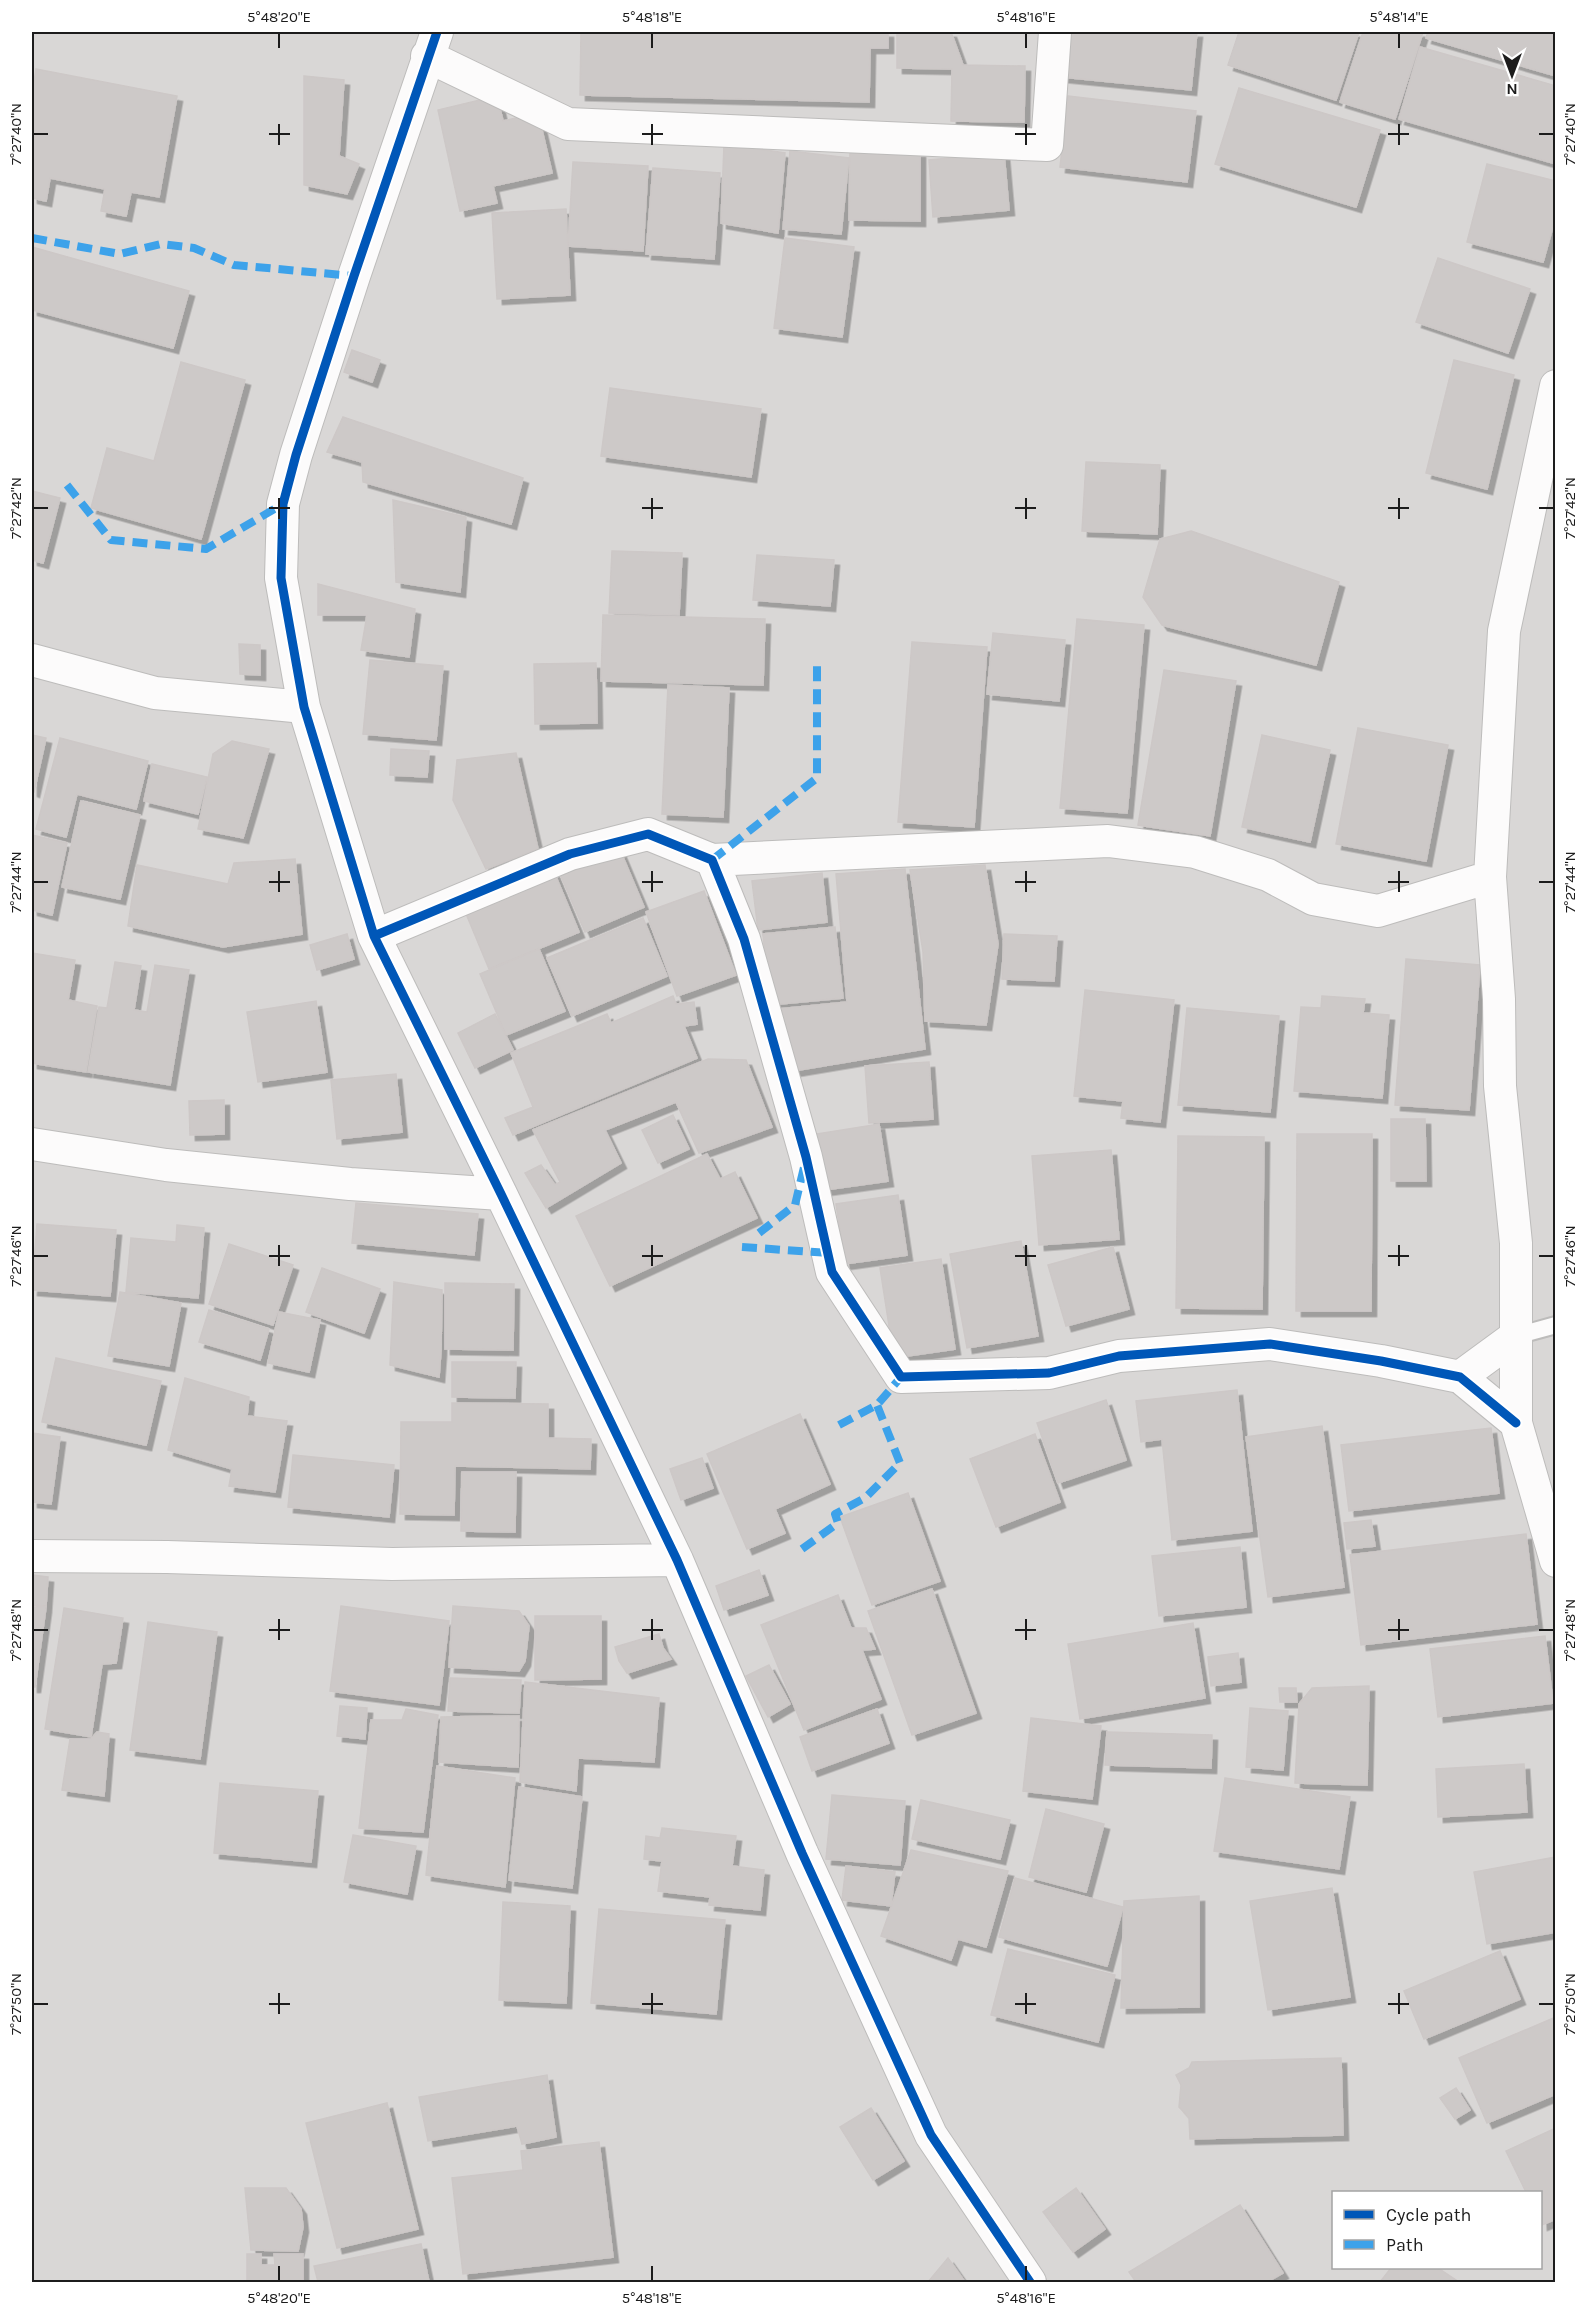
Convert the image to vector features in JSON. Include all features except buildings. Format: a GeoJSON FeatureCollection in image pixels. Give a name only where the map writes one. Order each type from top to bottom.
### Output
{"type":"FeatureCollection","features":[{"type":"Feature","properties":{"kind":"street"},"geometry":{"type":"LineString","coordinates":[[1030,2283],[930,2134],[801,1852],[677,1560],[374,936],[304,707],[282,578],[283,504],[311,410],[432,44],[568,124],[1047,145],[1055,32]]}},
{"type":"Feature","properties":{"kind":"street"},"geometry":{"type":"LineString","coordinates":[[1556,386],[1504,631],[1490,877],[1499,999],[1500,1086],[1516,1243],[1516,1423],[1556,1562]]}},
{"type":"Feature","properties":{"kind":"street"},"geometry":{"type":"LineString","coordinates":[[32,660],[155,693],[304,707]]}},
{"type":"Feature","properties":{"kind":"street"},"geometry":{"type":"LineString","coordinates":[[374,936],[570,854],[648,834],[712,860],[1108,842],[1195,852],[1268,875],[1314,899],[1378,911],[1490,877]]}},
{"type":"Feature","properties":{"kind":"street"},"geometry":{"type":"LineString","coordinates":[[712,860],[744,939],[806,1157],[832,1272],[901,1377],[1049,1372],[1119,1356],[1270,1344],[1381,1361],[1460,1377],[1516,1423]]}},
{"type":"Feature","properties":{"kind":"street"},"geometry":{"type":"LineString","coordinates":[[32,1144],[166,1165],[350,1184],[501,1194]]}},
{"type":"Feature","properties":{"kind":"street"},"geometry":{"type":"LineString","coordinates":[[1460,1377],[1516,1336]]}},
{"type":"Feature","properties":{"kind":"street"},"geometry":{"type":"LineString","coordinates":[[32,1556],[167,1557],[392,1564],[677,1560]]}},
{"type":"Feature","properties":{"kind":"lane"},"geometry":{"type":"LineString","coordinates":[[1516,1336],[1556,1325]]}},
{"type":"Feature","properties":{"kind":"shaded area"},"geometry":{"type":"Polygon","coordinates":[[[32,32],[1555,32],[1555,2282],[32,2282],[32,32]]]}},
{"type":"Feature","properties":{"kind":"marked path"},"geometry":{"type":"LineString","coordinates":[[32,238],[120,254],[161,244],[194,248],[234,265],[354,276]]}},
{"type":"Feature","properties":{"kind":"marked path"},"geometry":{"type":"LineString","coordinates":[[67,485],[111,540],[206,549],[283,504]]}},
{"type":"Feature","properties":{"kind":"marked path"},"geometry":{"type":"LineString","coordinates":[[712,860],[817,778],[817,665]]}},
{"type":"Feature","properties":{"kind":"marked path"},"geometry":{"type":"LineString","coordinates":[[759,1233],[795,1205],[805,1163]]}},
{"type":"Feature","properties":{"kind":"marked path"},"geometry":{"type":"LineString","coordinates":[[742,1247],[828,1253]]}},
{"type":"Feature","properties":{"kind":"marked path"},"geometry":{"type":"LineString","coordinates":[[839,1425],[877,1405],[901,1377]]}},
{"type":"Feature","properties":{"kind":"marked path"},"geometry":{"type":"LineString","coordinates":[[802,1549],[838,1523],[835,1514],[865,1498],[900,1463],[877,1405]]}},
{"type":"Feature","properties":{"kind":"cycle path"},"geometry":{"type":"LineString","coordinates":[[437,32],[354,276],[296,455],[283,504],[281,578],[304,707],[374,936],[677,1560],[802,1853],[931,2135],[1030,2282]]}},
{"type":"Feature","properties":{"kind":"cycle path"},"geometry":{"type":"LineString","coordinates":[[374,936],[570,854],[648,834],[712,860],[744,939],[806,1157],[832,1272],[901,1377],[1049,1373],[1119,1356],[1270,1344],[1381,1361],[1460,1377],[1516,1423]]}}]}
